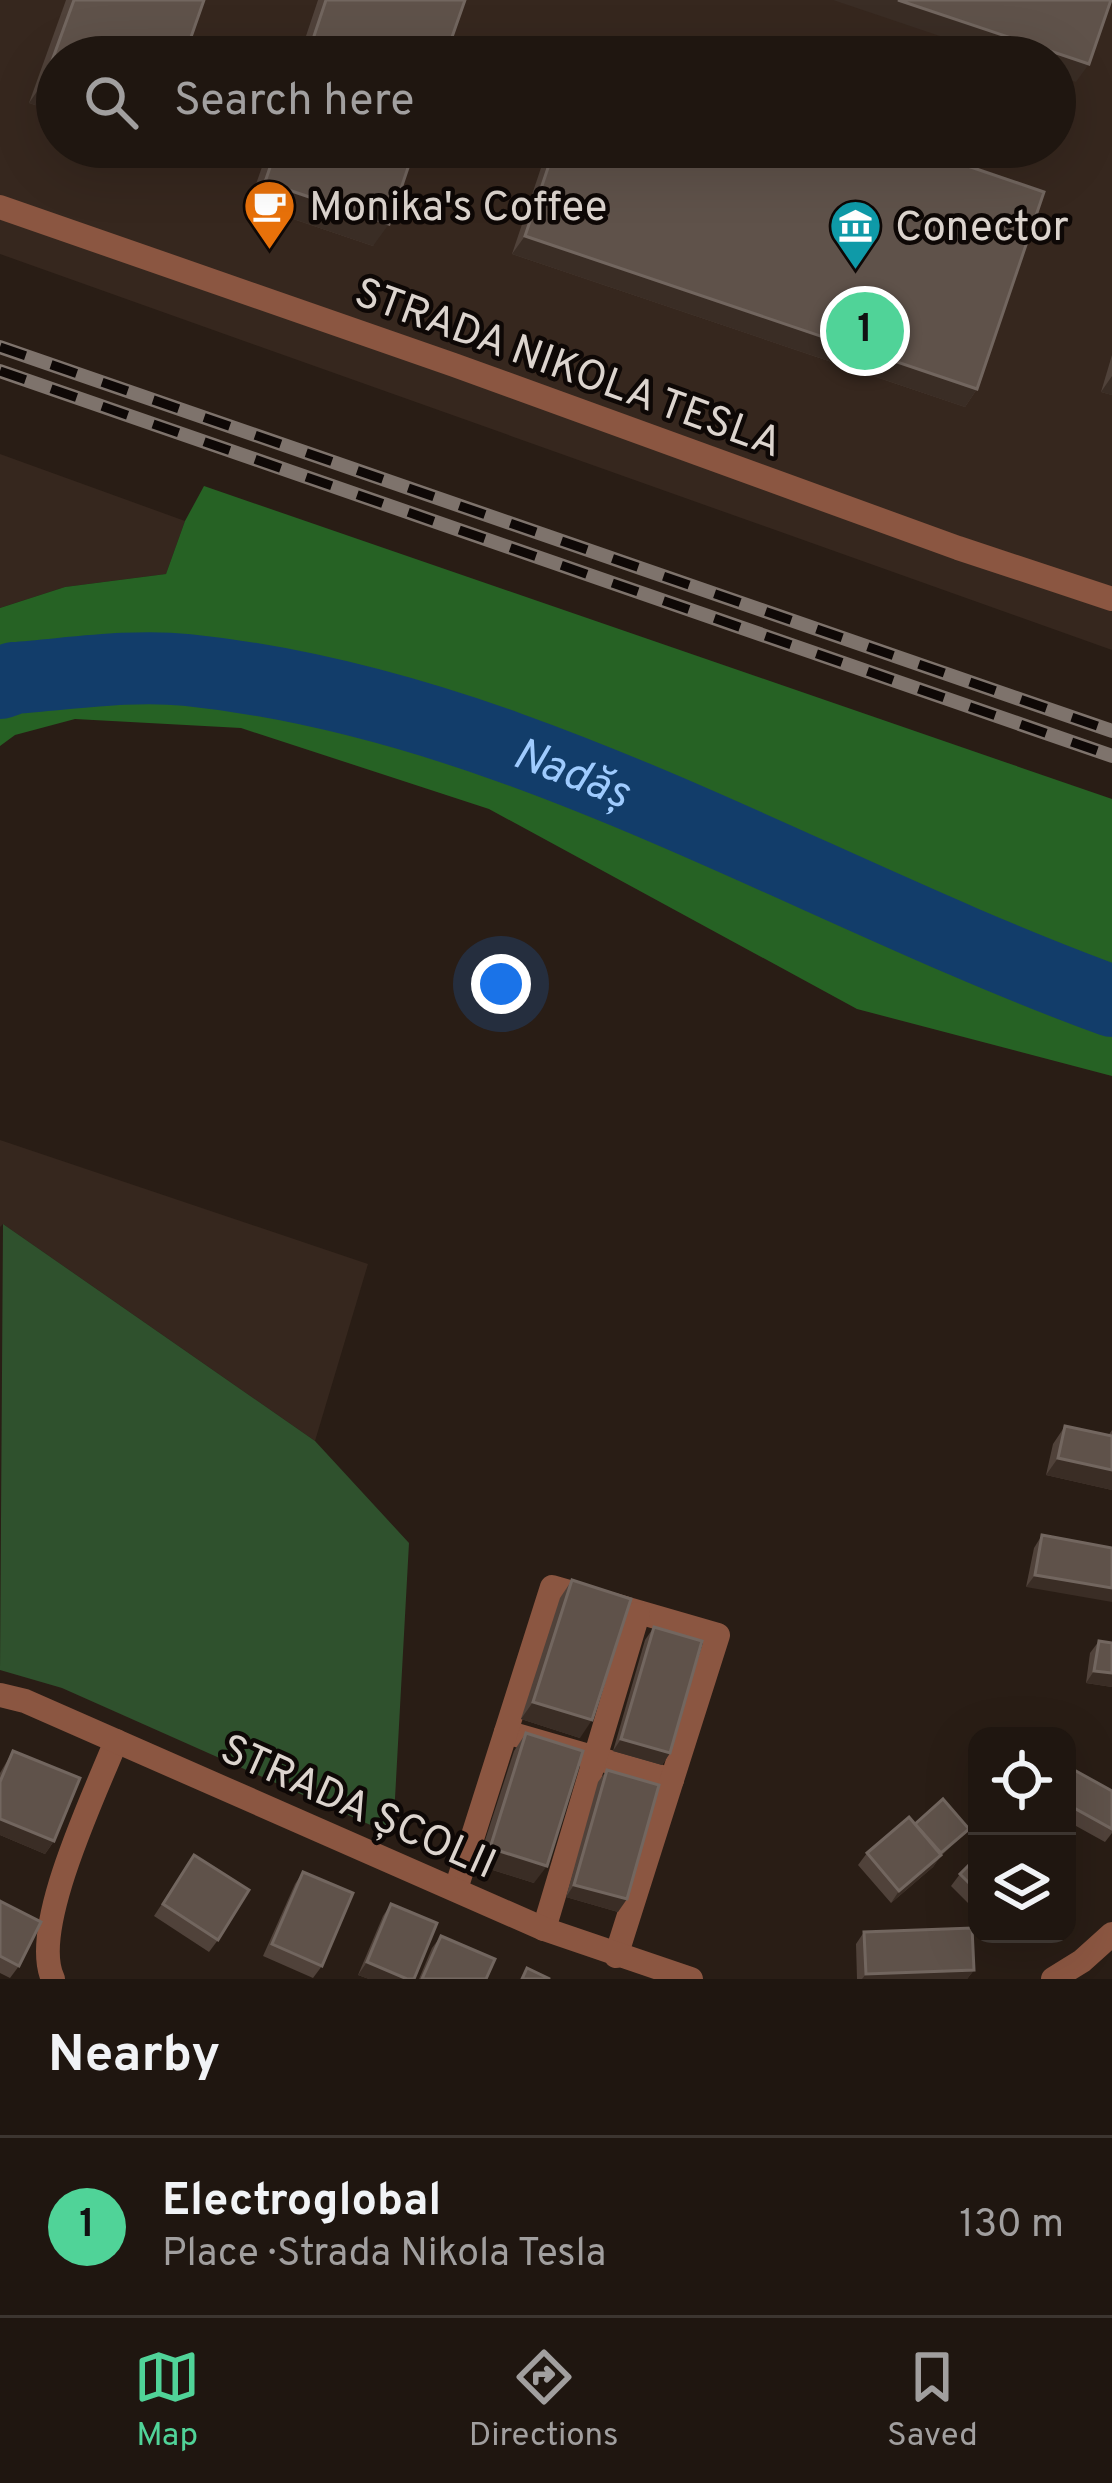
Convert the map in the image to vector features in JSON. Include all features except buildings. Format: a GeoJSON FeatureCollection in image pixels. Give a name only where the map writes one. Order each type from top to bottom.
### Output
{"type":"FeatureCollection","features":[{"type":"Feature","properties":{"kind":"street","name":"STRADA NIKOLA TESLA"},"geometry":{"type":"LineString","coordinates":[[0,207],[1112,599]]}},
{"type":"Feature","properties":{"kind":"street"},"geometry":{"type":"LineString","coordinates":[[456,1889],[552,1587],[718,1635],[616,1956]]}},
{"type":"Feature","properties":{"kind":"street"},"geometry":{"type":"LineString","coordinates":[[544,1929],[638,1614]]}},
{"type":"Feature","properties":{"kind":"street","name":"STRADA ȘCOLII"},"geometry":{"type":"LineString","coordinates":[[0,1695],[25,1701],[544,1929],[691,1979]]}},
{"type":"Feature","properties":{"kind":"street"},"geometry":{"type":"LineString","coordinates":[[506,1732],[672,1780]]}},
{"type":"Feature","properties":{"kind":"street"},"geometry":{"type":"LineString","coordinates":[[52,1979],[47,1942],[58,1892],[116,1741]]}},
{"type":"Feature","properties":{"kind":"street"},"geometry":{"type":"LineString","coordinates":[[1052,1979],[1082,1961],[1112,1934]]}},
{"type":"Feature","properties":{"kind":"shaded area"},"geometry":{"type":"Polygon","coordinates":[[[0,0],[1112,0],[1112,650],[0,254],[0,0]]]}},
{"type":"Feature","properties":{"kind":"shaded area"},"geometry":{"type":"Polygon","coordinates":[[[0,454],[185,521],[166,574],[65,587],[0,608],[0,454]]]}},
{"type":"Feature","properties":{"kind":"shaded area"},"geometry":{"type":"Polygon","coordinates":[[[0,1140],[368,1264],[315,1441],[3,1224],[0,1227],[0,1140]]]}},
{"type":"Feature","properties":{"kind":"green space"},"geometry":{"type":"Polygon","coordinates":[[[204,486],[1112,799],[1112,1076],[857,1009],[489,809],[241,728],[75,719],[15,735],[0,746],[0,608],[65,587],[166,574],[204,486]]]}},
{"type":"Feature","properties":{"kind":"green space"},"geometry":{"type":"Polygon","coordinates":[[[3,1224],[315,1441],[409,1543],[393,1835],[62,1688],[0,1670],[3,1224]]]}},
{"type":"Feature","properties":{"kind":"waterway","name":"Nadăș"},"geometry":{"type":"LineString","coordinates":[[0,683],[100,670],[187,670],[309,689],[428,720],[658,806],[998,956],[1112,1001]]}},
{"type":"Feature","properties":{"kind":"railway"},"geometry":{"type":"LineString","coordinates":[[0,347],[1112,731]]}},
{"type":"Feature","properties":{"kind":"railway"},"geometry":{"type":"LineString","coordinates":[[0,371],[1112,756]]}},
{"type":"Feature","properties":{"kind":"place","name":"Monika's Coffee"},"geometry":{"type":"Point","coordinates":[270,251]}},
{"type":"Feature","properties":{"kind":"place","name":"Conector"},"geometry":{"type":"Point","coordinates":[856,271]}},
{"type":"Feature","properties":{"kind":"place","name":"Electroglobal"},"geometry":{"type":"Point","coordinates":[865,331]}}]}
